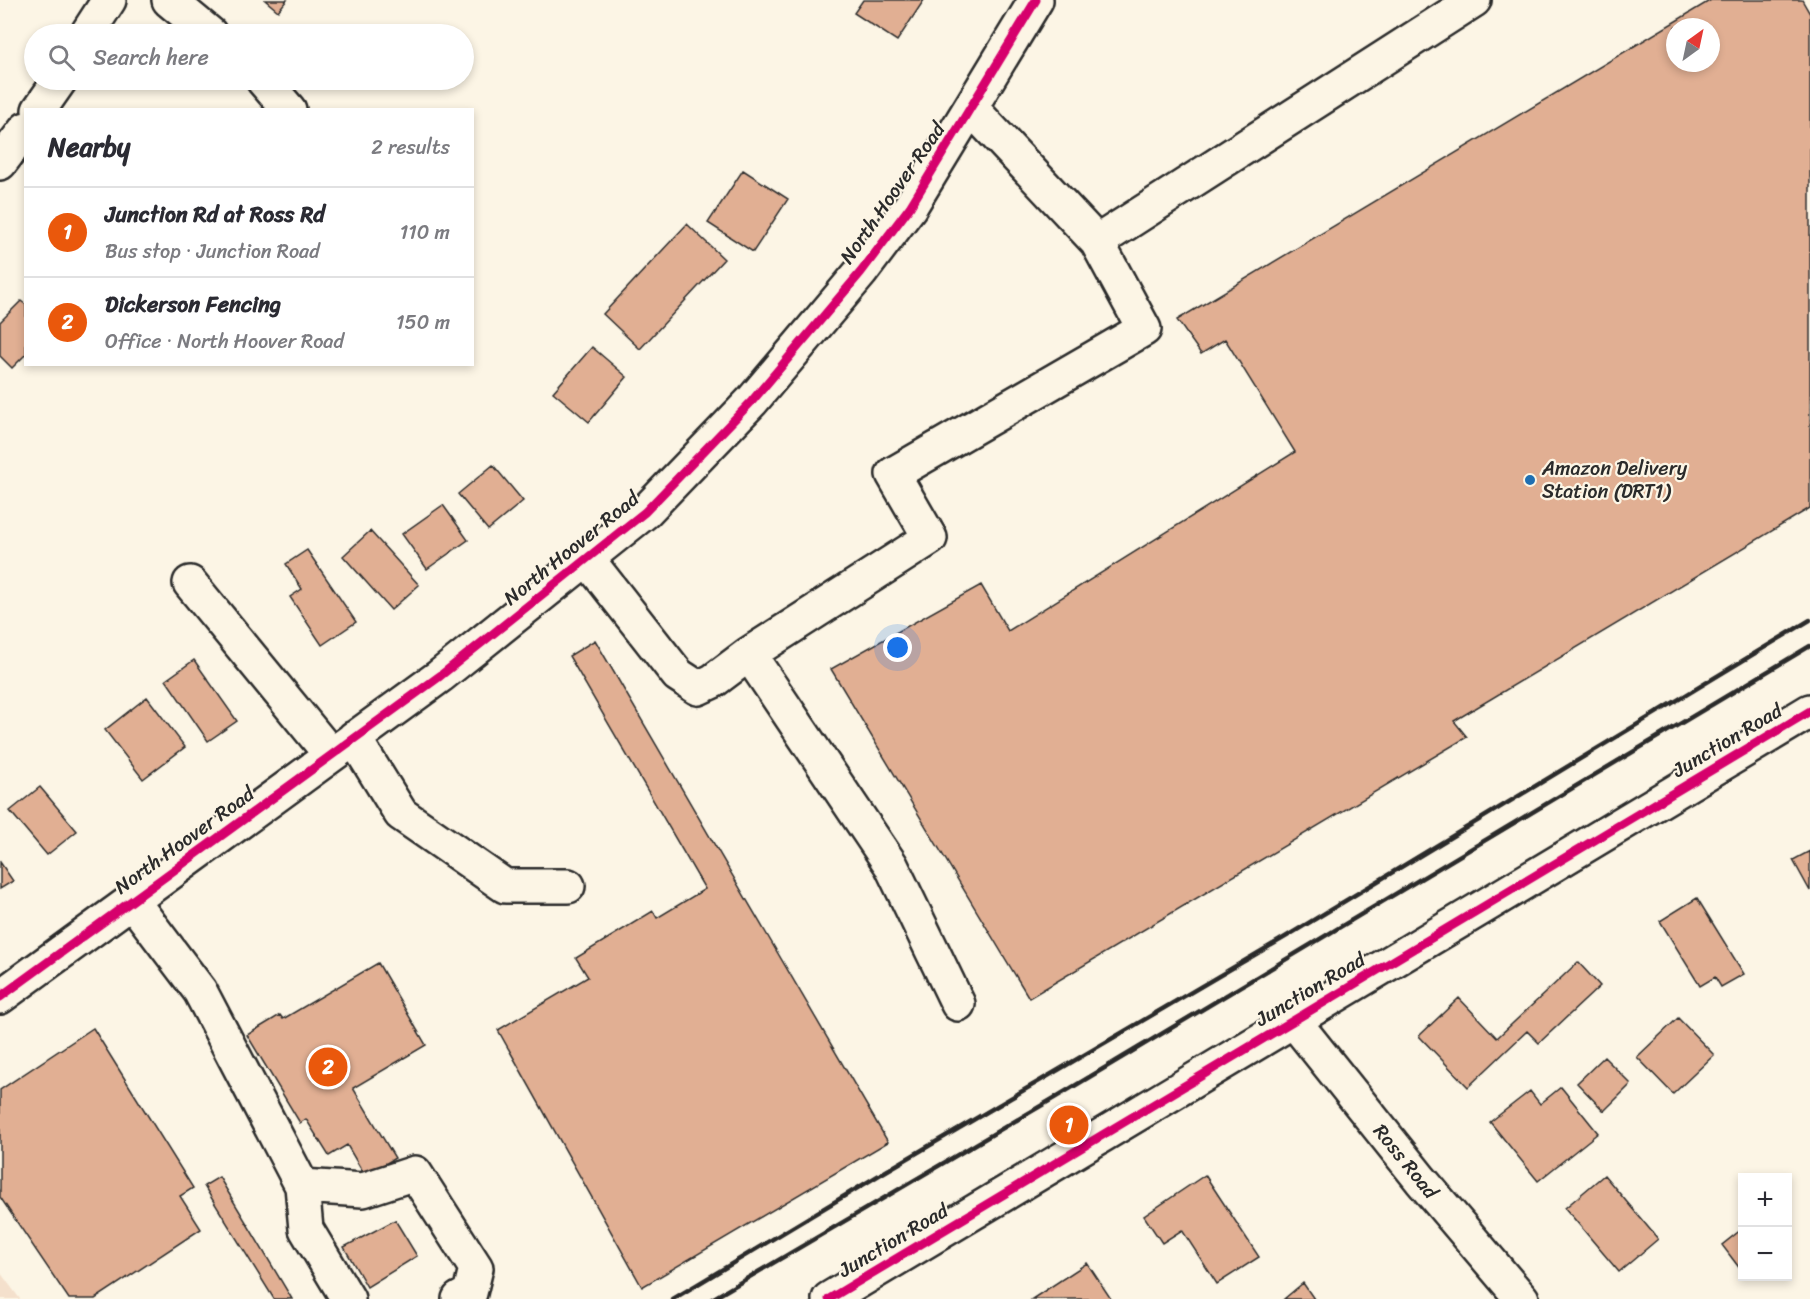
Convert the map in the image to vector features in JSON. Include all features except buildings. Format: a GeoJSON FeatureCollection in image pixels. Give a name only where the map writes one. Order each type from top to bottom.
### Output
{"type":"FeatureCollection","features":[{"type":"Feature","properties":{"kind":"street"},"geometry":{"type":"LineString","coordinates":[[93,24],[109,0]]}},
{"type":"Feature","properties":{"kind":"street"},"geometry":{"type":"LineString","coordinates":[[169,0],[198,24]]}},
{"type":"Feature","properties":{"kind":"street","name":"North Hoover Road"},"geometry":{"type":"LineString","coordinates":[[0,997],[440,676],[588,560],[645,512],[701,457],[814,329],[910,207],[1036,0]]}},
{"type":"Feature","properties":{"kind":"street"},"geometry":{"type":"LineString","coordinates":[[1097,242],[1474,0]]}},
{"type":"Feature","properties":{"kind":"street"},"geometry":{"type":"LineString","coordinates":[[40,108],[53,90]]}},
{"type":"Feature","properties":{"kind":"street"},"geometry":{"type":"LineString","coordinates":[[272,90],[287,108]]}},
{"type":"Feature","properties":{"kind":"street"},"geometry":{"type":"LineString","coordinates":[[588,560],[678,675],[698,688],[713,681],[749,654],[930,538],[893,474],[1144,329],[1097,242],[972,108]]}},
{"type":"Feature","properties":{"kind":"street"},"geometry":{"type":"LineString","coordinates":[[0,164],[24,132]]}},
{"type":"Feature","properties":{"kind":"street"},"geometry":{"type":"LineString","coordinates":[[190,583],[343,747],[401,814],[505,886],[568,886]]}},
{"type":"Feature","properties":{"kind":"street"},"geometry":{"type":"LineString","coordinates":[[749,654],[891,865],[958,1004]]}},
{"type":"Feature","properties":{"kind":"street","name":"Junction Road"},"geometry":{"type":"LineString","coordinates":[[829,1299],[1810,711]]}},
{"type":"Feature","properties":{"kind":"street"},"geometry":{"type":"LineString","coordinates":[[132,901],[200,991],[302,1186],[306,1229],[348,1299]]}},
{"type":"Feature","properties":{"kind":"street","name":"Ross Road"},"geometry":{"type":"LineString","coordinates":[[1293,1020],[1522,1299]]}},
{"type":"Feature","properties":{"kind":"street"},"geometry":{"type":"LineString","coordinates":[[302,1186],[363,1191],[415,1173],[476,1268],[470,1293],[459,1299]]}},
{"type":"Feature","properties":{"kind":"shaded area"},"geometry":{"type":"Polygon","coordinates":[[[0,1272],[20,1299],[0,1299],[0,1272]]]}},
{"type":"Feature","properties":{"kind":"railway"},"geometry":{"type":"LineString","coordinates":[[673,1299],[1287,936],[1810,620]]}},
{"type":"Feature","properties":{"kind":"railway"},"geometry":{"type":"LineString","coordinates":[[712,1299],[1056,1097],[1810,646]]}},
{"type":"Feature","properties":{"kind":"cycle path"},"geometry":{"type":"LineString","coordinates":[[0,997],[440,676],[645,512],[752,401],[861,272],[910,207],[1036,0]]}},
{"type":"Feature","properties":{"kind":"cycle path"},"geometry":{"type":"LineString","coordinates":[[829,1299],[1810,711]]}},
{"type":"Feature","properties":{"kind":"place","name":"Amazon Delivery Station (DRT1)"},"geometry":{"type":"Point","coordinates":[1530,480]}},
{"type":"Feature","properties":{"kind":"place","name":"Dickerson Fencing"},"geometry":{"type":"Point","coordinates":[328,1067]}},
{"type":"Feature","properties":{"kind":"place","name":"Junction Rd at Ross Rd"},"geometry":{"type":"Point","coordinates":[1069,1125]}}]}
